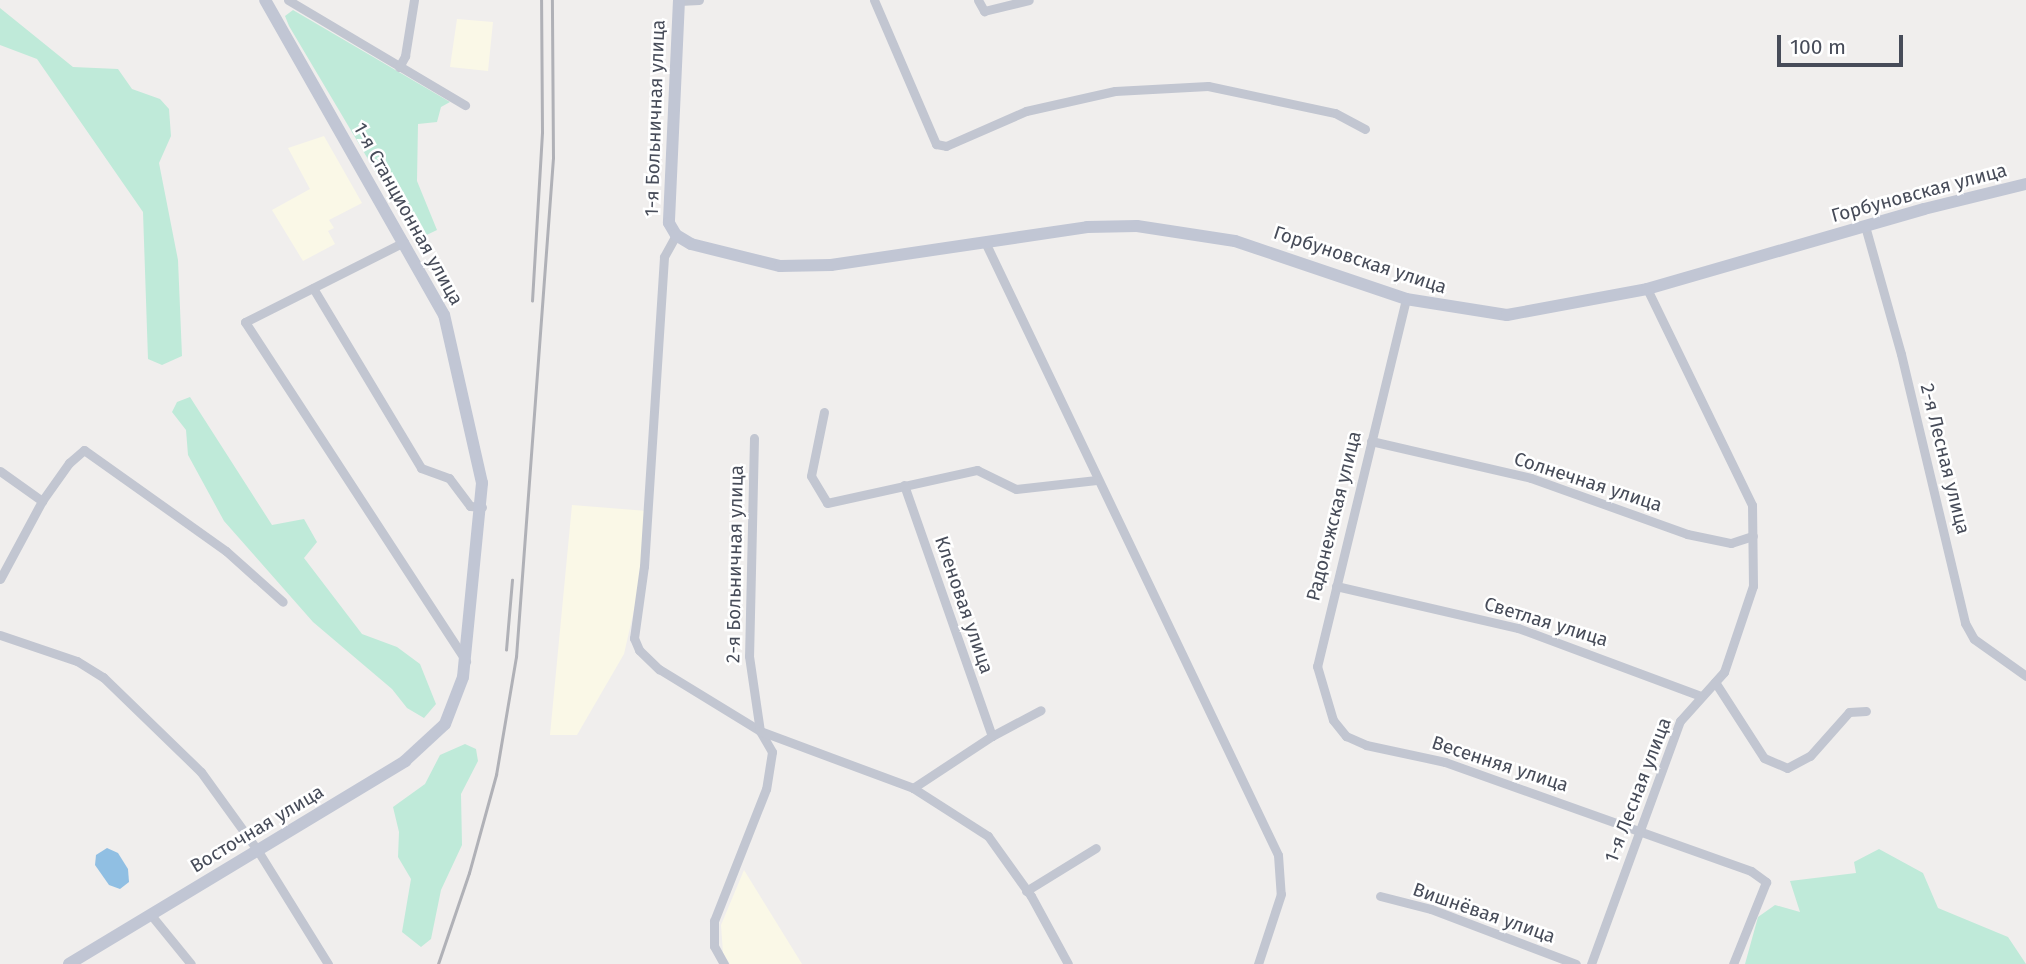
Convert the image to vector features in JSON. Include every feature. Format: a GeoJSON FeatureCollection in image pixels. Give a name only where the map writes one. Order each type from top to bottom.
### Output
{"type":"FeatureCollection","features":[{"type":"Feature","properties":{"kind":"main road","name":"1-я Станционная улица"},"geometry":{"type":"LineString","coordinates":[[265,0],[444,315],[480,458],[482,507],[466,661],[453,712]]}},
{"type":"Feature","properties":{"kind":"main road","name":"1-я Больничная улица"},"geometry":{"type":"LineString","coordinates":[[676,235],[667,210],[679,0]]}},
{"type":"Feature","properties":{"kind":"main road","name":"Горбуновская улица"},"geometry":{"type":"LineString","coordinates":[[676,235],[725,255],[794,267],[1087,226],[1137,226],[1235,241],[1406,299],[1507,315],[1647,289],[1865,226],[2026,184]]}},
{"type":"Feature","properties":{"kind":"main road","name":"Восточная улица"},"geometry":{"type":"LineString","coordinates":[[69,964],[405,761],[435,736],[453,712]]}},
{"type":"Feature","properties":{"kind":"street"},"geometry":{"type":"LineString","coordinates":[[399,67],[405,57],[414,0]]}},
{"type":"Feature","properties":{"kind":"street"},"geometry":{"type":"LineString","coordinates":[[679,0],[699,0]]}},
{"type":"Feature","properties":{"kind":"street"},"geometry":{"type":"LineString","coordinates":[[874,0],[936,144],[946,146],[1026,111],[1115,91],[1208,86],[1335,113],[1365,129]]}},
{"type":"Feature","properties":{"kind":"street"},"geometry":{"type":"LineString","coordinates":[[978,0],[984,11],[1029,0]]}},
{"type":"Feature","properties":{"kind":"street"},"geometry":{"type":"LineString","coordinates":[[272,13],[285,2],[291,2],[465,105]]}},
{"type":"Feature","properties":{"kind":"street","name":"2-я Лесная улица"},"geometry":{"type":"LineString","coordinates":[[1865,226],[1904,367],[1965,622],[1974,639],[2026,677]]}},
{"type":"Feature","properties":{"kind":"street"},"geometry":{"type":"LineString","coordinates":[[676,235],[664,257],[644,566],[634,628],[639,650],[664,672],[760,731],[913,788],[988,836],[1026,891],[1068,964]]}},
{"type":"Feature","properties":{"kind":"street"},"geometry":{"type":"LineString","coordinates":[[404,242],[245,322],[466,661]]}},
{"type":"Feature","properties":{"kind":"street"},"geometry":{"type":"LineString","coordinates":[[985,242],[1044,358],[1096,480],[1278,856],[1281,894],[1258,964]]}},
{"type":"Feature","properties":{"kind":"street"},"geometry":{"type":"LineString","coordinates":[[313,288],[421,468],[449,478],[470,506],[482,507]]}},
{"type":"Feature","properties":{"kind":"street","name":"1-я Лесная улица"},"geometry":{"type":"LineString","coordinates":[[1591,964],[1680,721],[1724,672],[1753,586],[1752,505],[1647,289]]}},
{"type":"Feature","properties":{"kind":"street","name":"Радонежская улица"},"geometry":{"type":"LineString","coordinates":[[1346,736],[1333,720],[1317,666],[1406,299]]}},
{"type":"Feature","properties":{"kind":"street"},"geometry":{"type":"LineString","coordinates":[[824,412],[811,476],[827,502],[977,470],[1016,489],[1096,480]]}},
{"type":"Feature","properties":{"kind":"street","name":"2-я Больничная улица"},"geometry":{"type":"LineString","coordinates":[[721,961],[712,936],[717,907],[771,771],[772,752],[760,731],[749,656],[754,438]]}},
{"type":"Feature","properties":{"kind":"street","name":"Солнечная улица"},"geometry":{"type":"LineString","coordinates":[[1371,442],[1531,478],[1687,534],[1731,543],[1753,536]]}},
{"type":"Feature","properties":{"kind":"street"},"geometry":{"type":"LineString","coordinates":[[0,579],[42,500],[69,463],[84,450],[94,454],[226,551],[283,602]]}},
{"type":"Feature","properties":{"kind":"street"},"geometry":{"type":"LineString","coordinates":[[0,471],[42,500]]}},
{"type":"Feature","properties":{"kind":"street","name":"Кленовая улица"},"geometry":{"type":"LineString","coordinates":[[904,485],[992,736]]}},
{"type":"Feature","properties":{"kind":"street","name":"Светлая улица"},"geometry":{"type":"LineString","coordinates":[[1336,586],[1518,628],[1701,696]]}},
{"type":"Feature","properties":{"kind":"street"},"geometry":{"type":"LineString","coordinates":[[0,635],[77,661],[103,677],[201,772],[258,851],[328,964]]}},
{"type":"Feature","properties":{"kind":"street"},"geometry":{"type":"LineString","coordinates":[[1715,682],[1764,758],[1787,768],[1810,756],[1849,712],[1866,711]]}},
{"type":"Feature","properties":{"kind":"street"},"geometry":{"type":"LineString","coordinates":[[913,788],[992,736],[1041,710]]}},
{"type":"Feature","properties":{"kind":"street","name":"Весенняя улица"},"geometry":{"type":"LineString","coordinates":[[1346,736],[1445,762],[1642,829],[1751,871],[1766,882],[1733,964]]}},
{"type":"Feature","properties":{"kind":"street"},"geometry":{"type":"LineString","coordinates":[[1026,891],[1096,848]]}},
{"type":"Feature","properties":{"kind":"street","name":"Вишнёвая улица"},"geometry":{"type":"LineString","coordinates":[[1380,896],[1431,909],[1576,964]]}},
{"type":"Feature","properties":{"kind":"street"},"geometry":{"type":"LineString","coordinates":[[151,915],[191,964]]}},
{"type":"Feature","properties":{"kind":"shaded area"},"geometry":{"type":"Polygon","coordinates":[[[457,19],[493,22],[488,71],[450,67],[457,19]]]}},
{"type":"Feature","properties":{"kind":"shaded area"},"geometry":{"type":"Polygon","coordinates":[[[324,136],[362,203],[329,220],[334,228],[328,231],[335,244],[303,261],[272,210],[310,189],[288,148],[324,136]]]}},
{"type":"Feature","properties":{"kind":"shaded area"},"geometry":{"type":"Polygon","coordinates":[[[572,505],[647,511],[644,566],[624,654],[577,735],[550,735],[572,505]]]}},
{"type":"Feature","properties":{"kind":"shaded area"},"geometry":{"type":"Polygon","coordinates":[[[744,870],[802,964],[730,964],[723,953],[721,925],[744,870]]]}},
{"type":"Feature","properties":{"kind":"green space"},"geometry":{"type":"Polygon","coordinates":[[[0,8],[73,67],[118,69],[132,89],[160,99],[169,109],[171,136],[159,163],[178,260],[182,356],[162,365],[148,359],[143,212],[37,59],[0,45],[0,8]]]}},
{"type":"Feature","properties":{"kind":"green space"},"geometry":{"type":"Polygon","coordinates":[[[293,10],[450,102],[441,107],[437,122],[418,124],[417,181],[437,230],[416,240],[289,26],[285,16],[293,10]]]}},
{"type":"Feature","properties":{"kind":"green space"},"geometry":{"type":"Polygon","coordinates":[[[190,397],[272,525],[304,519],[317,542],[304,558],[362,634],[397,647],[420,664],[436,704],[424,718],[407,708],[392,689],[313,622],[224,521],[188,455],[186,430],[172,412],[177,402],[190,397]]]}},
{"type":"Feature","properties":{"kind":"green space"},"geometry":{"type":"Polygon","coordinates":[[[465,744],[476,749],[478,761],[461,794],[462,845],[441,890],[431,939],[421,947],[402,932],[411,879],[398,857],[399,832],[393,807],[425,784],[440,755],[465,744]]]}},
{"type":"Feature","properties":{"kind":"green space"},"geometry":{"type":"Polygon","coordinates":[[[1879,849],[1923,873],[1938,908],[2008,937],[2026,964],[1745,964],[1758,917],[1775,905],[1800,912],[1790,881],[1856,873],[1854,862],[1879,849]]]}},
{"type":"Feature","properties":{"kind":"water"},"geometry":{"type":"Polygon","coordinates":[[[107,848],[118,853],[128,869],[129,882],[120,889],[109,885],[95,865],[96,855],[107,848]]]}},
{"type":"Feature","properties":{"kind":"railway"},"geometry":{"type":"LineString","coordinates":[[532,301],[542,132],[541,0]]}},
{"type":"Feature","properties":{"kind":"railway"},"geometry":{"type":"LineString","coordinates":[[438,964],[469,873],[496,775],[516,657],[553,158],[552,0]]}},
{"type":"Feature","properties":{"kind":"railway"},"geometry":{"type":"LineString","coordinates":[[506,650],[512,580]]}}]}
